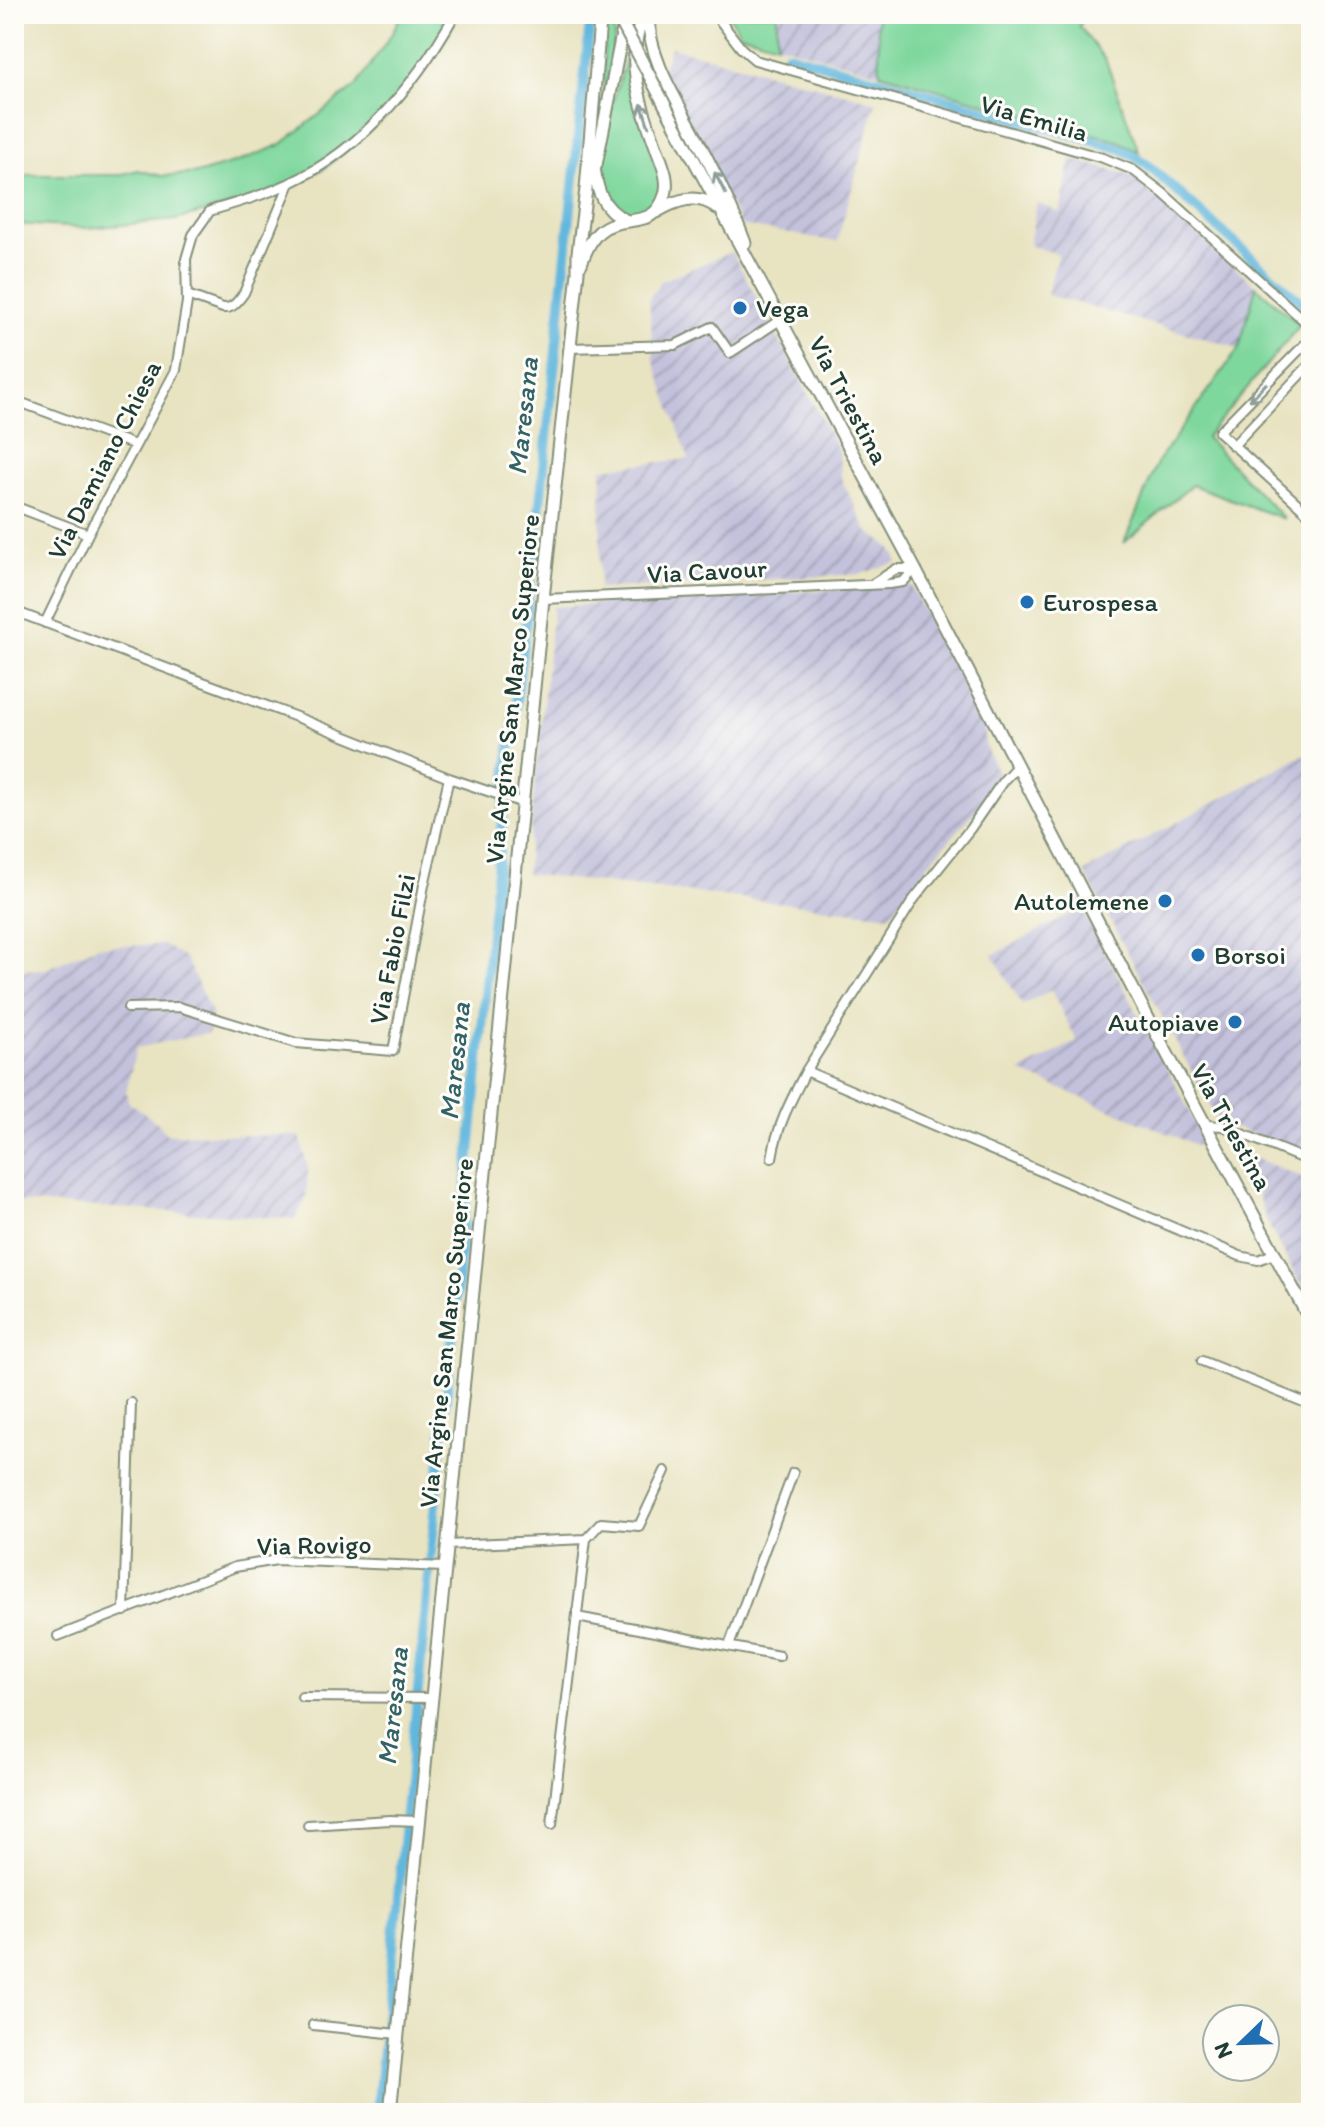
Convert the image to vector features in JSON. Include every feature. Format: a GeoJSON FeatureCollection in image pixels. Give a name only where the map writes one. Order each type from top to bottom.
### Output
{"type":"FeatureCollection","features":[{"type":"Feature","properties":{"kind":"street","name":"Via Damiano Chiesa"},"geometry":{"type":"LineString","coordinates":[[45,623],[88,534],[176,370],[187,295],[186,259],[193,235],[202,219],[210,211],[290,183],[356,141],[394,103],[439,43],[455,14]]}},
{"type":"Feature","properties":{"kind":"street","name":"Via Triestina"},"geometry":{"type":"LineString","coordinates":[[617,14],[915,569],[1206,1125],[1307,1309],[1311,1322]]}},
{"type":"Feature","properties":{"kind":"street"},"geometry":{"type":"LineString","coordinates":[[593,176],[626,14]]}},
{"type":"Feature","properties":{"kind":"street"},"geometry":{"type":"LineString","coordinates":[[646,14],[636,45],[635,80],[667,179],[665,194],[655,213]]}},
{"type":"Feature","properties":{"kind":"street"},"geometry":{"type":"LineString","coordinates":[[646,14],[648,35],[656,61],[730,203],[759,281]]}},
{"type":"Feature","properties":{"kind":"street","name":"Via Emilia"},"geometry":{"type":"LineString","coordinates":[[715,14],[741,48],[755,60],[1103,158],[1133,170],[1186,212],[1311,327]]}},
{"type":"Feature","properties":{"kind":"street"},"geometry":{"type":"LineString","coordinates":[[593,176],[600,18]]}},
{"type":"Feature","properties":{"kind":"street"},"geometry":{"type":"LineString","coordinates":[[600,18],[602,51],[593,176],[609,211],[627,221]]}},
{"type":"Feature","properties":{"kind":"street","name":"Via Argine San Marco Superiore"},"geometry":{"type":"LineString","coordinates":[[390,2113],[394,2034],[442,1567],[447,1545],[519,802],[578,253],[593,176]]}},
{"type":"Feature","properties":{"kind":"street"},"geometry":{"type":"LineString","coordinates":[[187,295],[223,308],[236,304],[244,293],[290,183]]}},
{"type":"Feature","properties":{"kind":"street"},"geometry":{"type":"LineString","coordinates":[[578,272],[591,241],[598,232],[615,223],[645,220],[668,205],[691,198],[706,200],[721,211]]}},
{"type":"Feature","properties":{"kind":"street"},"geometry":{"type":"LineString","coordinates":[[569,348],[675,345],[712,327],[730,353],[780,320]]}},
{"type":"Feature","properties":{"kind":"street"},"geometry":{"type":"LineString","coordinates":[[1311,338],[1219,432],[1311,516]]}},
{"type":"Feature","properties":{"kind":"street"},"geometry":{"type":"LineString","coordinates":[[1233,446],[1311,363]]}},
{"type":"Feature","properties":{"kind":"street"},"geometry":{"type":"LineString","coordinates":[[14,400],[135,445]]}},
{"type":"Feature","properties":{"kind":"street"},"geometry":{"type":"LineString","coordinates":[[14,506],[88,534]]}},
{"type":"Feature","properties":{"kind":"street","name":"Via Cavour"},"geometry":{"type":"LineString","coordinates":[[873,583],[896,569],[915,569]]}},
{"type":"Feature","properties":{"kind":"street","name":"Via Cavour"},"geometry":{"type":"LineString","coordinates":[[543,599],[903,582],[915,569]]}},
{"type":"Feature","properties":{"kind":"street"},"geometry":{"type":"LineString","coordinates":[[14,611],[519,802]]}},
{"type":"Feature","properties":{"kind":"street"},"geometry":{"type":"LineString","coordinates":[[772,1158],[780,1124],[806,1071],[914,899],[1017,766]]}},
{"type":"Feature","properties":{"kind":"street","name":"Via Fabio Filzi"},"geometry":{"type":"LineString","coordinates":[[128,1008],[179,1007],[296,1043],[393,1051],[424,885],[449,778]]}},
{"type":"Feature","properties":{"kind":"street"},"geometry":{"type":"LineString","coordinates":[[806,1071],[1228,1252],[1258,1260],[1276,1253]]}},
{"type":"Feature","properties":{"kind":"street"},"geometry":{"type":"LineString","coordinates":[[1206,1125],[1223,1126],[1311,1162]]}},
{"type":"Feature","properties":{"kind":"street"},"geometry":{"type":"LineString","coordinates":[[1202,1361],[1311,1405]]}},
{"type":"Feature","properties":{"kind":"street"},"geometry":{"type":"LineString","coordinates":[[124,1611],[131,1403]]}},
{"type":"Feature","properties":{"kind":"street"},"geometry":{"type":"LineString","coordinates":[[552,1824],[586,1539],[601,1523],[639,1526],[665,1471]]}},
{"type":"Feature","properties":{"kind":"street"},"geometry":{"type":"LineString","coordinates":[[729,1646],[793,1473]]}},
{"type":"Feature","properties":{"kind":"street"},"geometry":{"type":"LineString","coordinates":[[447,1545],[586,1539]]}},
{"type":"Feature","properties":{"kind":"street","name":"Via Rovigo"},"geometry":{"type":"LineString","coordinates":[[58,1636],[235,1567],[277,1560],[442,1567]]}},
{"type":"Feature","properties":{"kind":"street"},"geometry":{"type":"LineString","coordinates":[[577,1617],[779,1656]]}},
{"type":"Feature","properties":{"kind":"street"},"geometry":{"type":"LineString","coordinates":[[302,1697],[429,1698]]}},
{"type":"Feature","properties":{"kind":"street"},"geometry":{"type":"LineString","coordinates":[[308,1825],[416,1821]]}},
{"type":"Feature","properties":{"kind":"street"},"geometry":{"type":"LineString","coordinates":[[313,2025],[394,2034]]}},
{"type":"Feature","properties":{"kind":"shaded area"},"geometry":{"type":"Polygon","coordinates":[[[777,14],[877,14],[880,73],[777,44],[777,14]]]}},
{"type":"Feature","properties":{"kind":"shaded area"},"geometry":{"type":"Polygon","coordinates":[[[671,47],[876,102],[837,242],[741,225],[660,75],[671,47]]]}},
{"type":"Feature","properties":{"kind":"shaded area"},"geometry":{"type":"Polygon","coordinates":[[[1071,159],[1132,176],[1256,286],[1239,348],[1047,295],[1058,254],[1029,245],[1037,203],[1060,213],[1071,159]]]}},
{"type":"Feature","properties":{"kind":"shaded area"},"geometry":{"type":"Polygon","coordinates":[[[732,252],[839,451],[841,478],[867,531],[890,547],[898,562],[860,574],[599,589],[602,468],[689,459],[654,361],[649,299],[661,281],[732,252]]]}},
{"type":"Feature","properties":{"kind":"shaded area"},"geometry":{"type":"Polygon","coordinates":[[[905,575],[985,727],[985,746],[1002,781],[927,865],[890,915],[526,874],[553,607],[861,588],[905,575]]]}},
{"type":"Feature","properties":{"kind":"shaded area"},"geometry":{"type":"Polygon","coordinates":[[[1303,755],[1311,757],[1311,1155],[1219,1122],[1084,872],[1303,755]]]}},
{"type":"Feature","properties":{"kind":"shaded area"},"geometry":{"type":"Polygon","coordinates":[[[1082,908],[1207,1144],[1203,1148],[1020,1072],[1077,1041],[1051,990],[1022,1005],[993,955],[1082,908]]]}},
{"type":"Feature","properties":{"kind":"shaded area"},"geometry":{"type":"Polygon","coordinates":[[[164,945],[186,959],[212,1014],[209,1033],[136,1048],[126,1092],[129,1103],[158,1123],[166,1134],[300,1136],[308,1168],[306,1199],[295,1219],[14,1202],[14,970],[46,969],[98,946],[164,945]]]}},
{"type":"Feature","properties":{"kind":"shaded area"},"geometry":{"type":"Polygon","coordinates":[[[1233,1149],[1311,1181],[1311,1304],[1267,1222],[1257,1193],[1233,1149]]]}},
{"type":"Feature","properties":{"kind":"green space"},"geometry":{"type":"Polygon","coordinates":[[[401,14],[459,14],[439,49],[388,115],[324,169],[249,201],[175,220],[88,228],[14,224],[14,175],[119,175],[138,170],[162,176],[200,173],[280,145],[356,86],[393,32],[401,14]]]}},
{"type":"Feature","properties":{"kind":"green space"},"geometry":{"type":"Polygon","coordinates":[[[605,14],[608,14],[615,35],[603,104],[605,14]]]}},
{"type":"Feature","properties":{"kind":"green space"},"geometry":{"type":"Polygon","coordinates":[[[632,14],[638,14],[630,51],[630,74],[635,99],[664,180],[657,204],[637,215],[623,214],[611,205],[604,190],[602,170],[608,124],[625,62],[632,14]]]}},
{"type":"Feature","properties":{"kind":"green space"},"geometry":{"type":"Polygon","coordinates":[[[728,14],[777,14],[777,44],[741,34],[728,14]]]}},
{"type":"Feature","properties":{"kind":"green space"},"geometry":{"type":"Polygon","coordinates":[[[877,14],[1088,14],[1079,26],[1106,61],[1139,152],[1120,142],[880,73],[877,14]]]}},
{"type":"Feature","properties":{"kind":"green space"},"geometry":{"type":"Polygon","coordinates":[[[1256,286],[1300,325],[1206,437],[1284,519],[1192,485],[1124,543],[1158,461],[1239,348],[1256,286]]]}},
{"type":"Feature","properties":{"kind":"waterway","name":"Maresana"},"geometry":{"type":"LineString","coordinates":[[377,2113],[503,811],[542,486],[591,14]]}},
{"type":"Feature","properties":{"kind":"waterway"},"geometry":{"type":"LineString","coordinates":[[787,54],[1121,149],[1144,162],[1311,311]]}},
{"type":"Feature","properties":{"kind":"place","name":"Vega"},"geometry":{"type":"Point","coordinates":[740,308]}},
{"type":"Feature","properties":{"kind":"place","name":"Eurospesa"},"geometry":{"type":"Point","coordinates":[1027,602]}},
{"type":"Feature","properties":{"kind":"place","name":"Autolemene"},"geometry":{"type":"Point","coordinates":[1165,901]}},
{"type":"Feature","properties":{"kind":"place","name":"Borsoi"},"geometry":{"type":"Point","coordinates":[1198,955]}},
{"type":"Feature","properties":{"kind":"place","name":"Autopiave"},"geometry":{"type":"Point","coordinates":[1235,1022]}}]}
